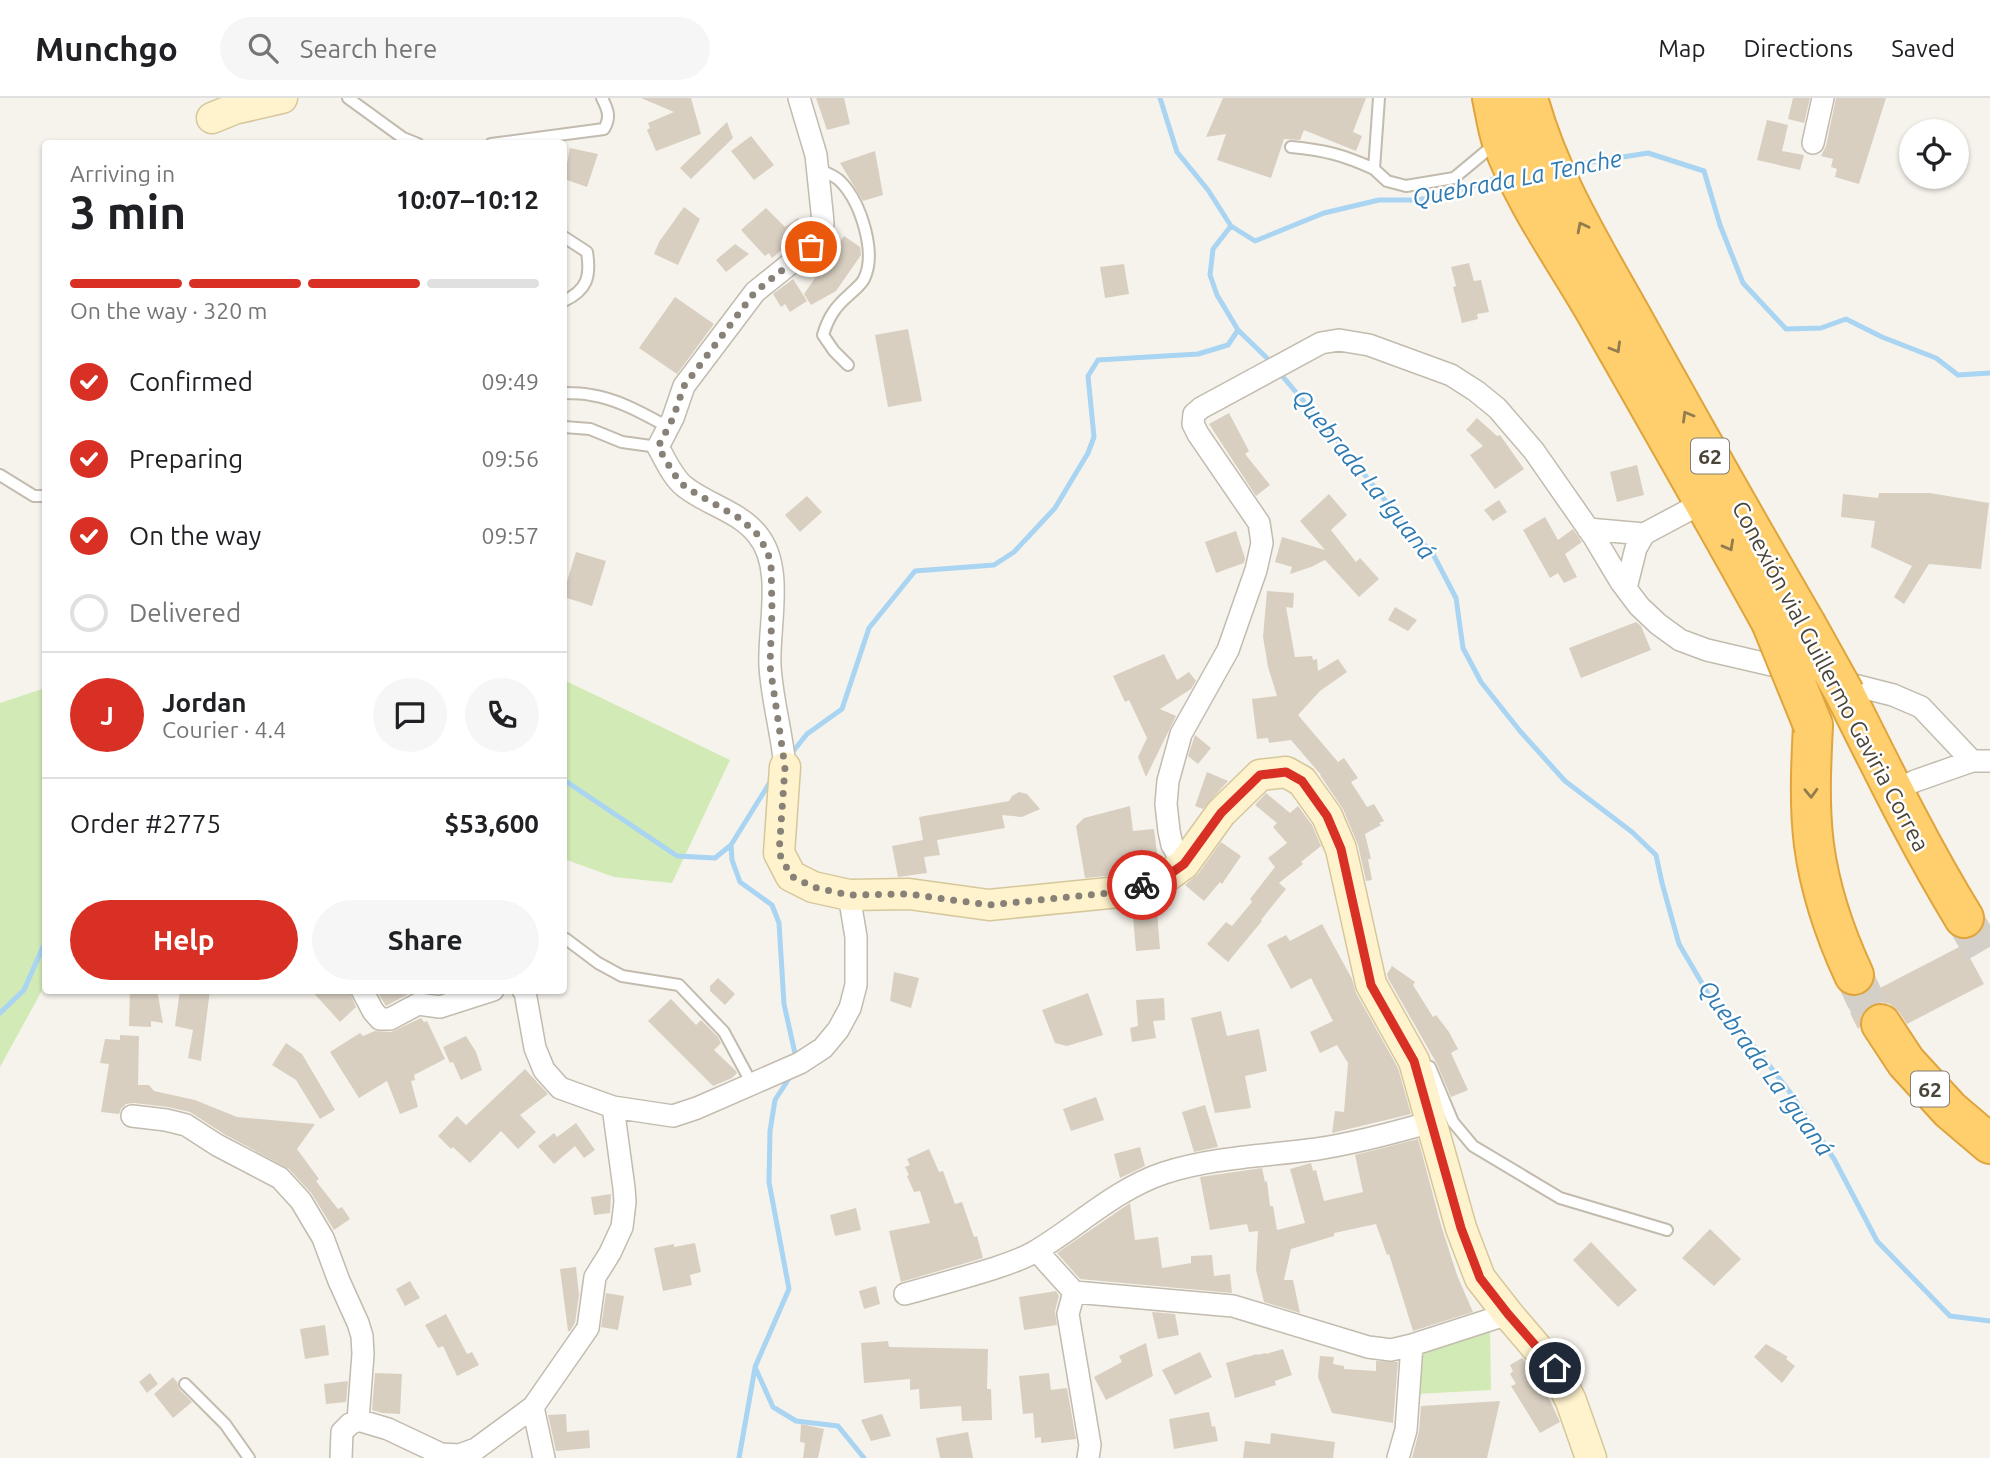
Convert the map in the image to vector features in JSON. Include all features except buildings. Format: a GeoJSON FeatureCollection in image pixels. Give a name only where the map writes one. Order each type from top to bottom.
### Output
{"type":"FeatureCollection","features":[{"type":"Feature","properties":{"kind":"highway","name":"Conexión vial Guillermo Gaviria Correa"},"geometry":{"type":"LineString","coordinates":[[1492,98],[1522,121],[1524,190],[1546,231],[1599,288],[1789,623],[1813,725],[1811,785],[1814,845],[1826,904],[1854,975]]}},
{"type":"Feature","properties":{"kind":"highway","name":"Conexión vial Guillermo Gaviria Correa"},"geometry":{"type":"LineString","coordinates":[[1599,288],[1704,502],[1789,623],[1845,694],[1941,881],[1964,918]]}},
{"type":"Feature","properties":{"kind":"highway","name":"62"},"geometry":{"type":"LineString","coordinates":[[1881,1024],[1914,1072],[1950,1110],[1990,1143]]}},
{"type":"Feature","properties":{"kind":"street"},"geometry":{"type":"LineString","coordinates":[[212,118],[282,98]]}},
{"type":"Feature","properties":{"kind":"street"},"geometry":{"type":"LineString","coordinates":[[799,98],[816,155],[822,212],[818,238],[811,247],[755,292],[684,386],[658,447],[685,487],[741,519],[758,535],[771,563],[770,666],[785,761],[779,853],[791,876],[813,887],[849,895],[909,894],[989,905],[1119,892],[1163,879],[1184,864],[1221,813],[1260,775],[1286,772],[1302,781],[1327,816],[1341,849],[1371,985],[1414,1061],[1461,1228],[1480,1278],[1560,1377],[1591,1458]]}},
{"type":"Feature","properties":{"kind":"street"},"geometry":{"type":"LineString","coordinates":[[1813,142],[1823,98]]}},
{"type":"Feature","properties":{"kind":"street"},"geometry":{"type":"LineString","coordinates":[[1184,864],[1172,845],[1169,831],[1166,804],[1168,781],[1181,734],[1228,650],[1256,570],[1262,544],[1259,523],[1198,434],[1193,424],[1194,414],[1321,343],[1339,340],[1368,345],[1451,375],[1497,408],[1534,451],[1639,606],[1680,640],[1707,650],[1893,695],[1921,707],[1981,761]]}},
{"type":"Feature","properties":{"kind":"street"},"geometry":{"type":"LineString","coordinates":[[1626,588],[1636,548],[1644,534],[1704,502]]}},
{"type":"Feature","properties":{"kind":"street"},"geometry":{"type":"LineString","coordinates":[[1588,529],[1644,534]]}},
{"type":"Feature","properties":{"kind":"street"},"geometry":{"type":"LineString","coordinates":[[1894,791],[1915,781],[1981,761]]}},
{"type":"Feature","properties":{"kind":"street"},"geometry":{"type":"LineString","coordinates":[[525,994],[535,1048],[544,1070],[560,1088],[613,1107],[673,1116],[796,1065],[823,1048],[838,1030],[850,1008],[856,985],[856,937],[849,895]]}},
{"type":"Feature","properties":{"kind":"street"},"geometry":{"type":"LineString","coordinates":[[364,994],[380,1019],[390,1019],[418,1004],[440,1007],[481,994]]}},
{"type":"Feature","properties":{"kind":"street"},"geometry":{"type":"LineString","coordinates":[[341,1458],[342,1432],[358,1420],[388,1429],[441,1454],[459,1455],[476,1449],[533,1407],[588,1328],[595,1278],[622,1227],[625,1202],[613,1107]]}},
{"type":"Feature","properties":{"kind":"street"},"geometry":{"type":"LineString","coordinates":[[132,1116],[186,1125],[217,1145],[280,1178],[301,1201],[323,1238],[360,1329],[363,1354],[358,1420]]}},
{"type":"Feature","properties":{"kind":"street"},"geometry":{"type":"LineString","coordinates":[[905,1294],[1022,1259],[1128,1191],[1164,1173],[1225,1160],[1318,1149],[1376,1138],[1431,1122]]}},
{"type":"Feature","properties":{"kind":"street"},"geometry":{"type":"LineString","coordinates":[[1037,1251],[1074,1292],[1233,1306],[1368,1347],[1391,1350],[1508,1314]]}},
{"type":"Feature","properties":{"kind":"street"},"geometry":{"type":"LineString","coordinates":[[1074,1292],[1068,1314],[1090,1445],[1088,1458]]}},
{"type":"Feature","properties":{"kind":"street"},"geometry":{"type":"LineString","coordinates":[[1398,1458],[1406,1430],[1412,1345]]}},
{"type":"Feature","properties":{"kind":"street"},"geometry":{"type":"LineString","coordinates":[[533,1407],[544,1458]]}},
{"type":"Feature","properties":{"kind":"lane"},"geometry":{"type":"LineString","coordinates":[[348,98],[408,140]]}},
{"type":"Feature","properties":{"kind":"lane"},"geometry":{"type":"LineString","coordinates":[[521,140],[604,129],[609,111],[602,98]]}},
{"type":"Feature","properties":{"kind":"lane"},"geometry":{"type":"LineString","coordinates":[[1374,169],[1378,98]]}},
{"type":"Feature","properties":{"kind":"lane"},"geometry":{"type":"LineString","coordinates":[[1291,147],[1321,150],[1349,157],[1374,169],[1387,181],[1406,186],[1454,178],[1522,121]]}},
{"type":"Feature","properties":{"kind":"lane"},"geometry":{"type":"LineString","coordinates":[[817,169],[841,180],[860,214],[868,238],[869,268],[862,283],[842,300],[828,317],[823,335],[834,351],[849,365]]}},
{"type":"Feature","properties":{"kind":"lane"},"geometry":{"type":"LineString","coordinates":[[567,239],[587,252],[589,264],[588,279],[581,290],[567,300]]}},
{"type":"Feature","properties":{"kind":"lane"},"geometry":{"type":"LineString","coordinates":[[567,393],[593,395],[616,402],[668,428]]}},
{"type":"Feature","properties":{"kind":"lane"},"geometry":{"type":"LineString","coordinates":[[567,428],[590,429],[622,442],[658,447]]}},
{"type":"Feature","properties":{"kind":"lane"},"geometry":{"type":"LineString","coordinates":[[0,475],[34,496],[42,496]]}},
{"type":"Feature","properties":{"kind":"lane"},"geometry":{"type":"LineString","coordinates":[[567,940],[598,963],[622,975],[678,985],[724,1032],[752,1084]]}},
{"type":"Feature","properties":{"kind":"lane"},"geometry":{"type":"LineString","coordinates":[[1414,1061],[1430,1067],[1453,1122],[1473,1146],[1560,1198],[1667,1230]]}},
{"type":"Feature","properties":{"kind":"lane"},"geometry":{"type":"LineString","coordinates":[[185,1384],[225,1424],[249,1458]]}},
{"type":"Feature","properties":{"kind":"green space"},"geometry":{"type":"Polygon","coordinates":[[[567,681],[730,760],[672,883],[614,877],[567,860],[567,681]]]}},
{"type":"Feature","properties":{"kind":"green space"},"geometry":{"type":"Polygon","coordinates":[[[42,689],[42,990],[0,1067],[0,703],[42,689]]]}},
{"type":"Feature","properties":{"kind":"green space"},"geometry":{"type":"Polygon","coordinates":[[[1490,1329],[1491,1390],[1416,1394],[1416,1351],[1490,1329]]]}},
{"type":"Feature","properties":{"kind":"waterway","name":"Quebrada La Iguaná"},"geometry":{"type":"LineString","coordinates":[[1160,98],[1177,152],[1208,190],[1231,226],[1213,249],[1210,275],[1217,295],[1238,330],[1272,363]]}},
{"type":"Feature","properties":{"kind":"waterway","name":"Quebrada La Tenche"},"geometry":{"type":"LineString","coordinates":[[1566,166],[1648,153],[1704,171],[1720,225],[1743,283],[1786,329],[1821,328],[1846,319],[1882,337],[1936,358],[1958,375],[1990,373]]}},
{"type":"Feature","properties":{"kind":"waterway","name":"Quebrada La Tenche"},"geometry":{"type":"LineString","coordinates":[[1231,226],[1255,241],[1324,213],[1379,200],[1418,200],[1464,190],[1501,176]]}},
{"type":"Feature","properties":{"kind":"waterway"},"geometry":{"type":"LineString","coordinates":[[791,754],[807,734],[842,709],[869,628],[915,571],[994,565],[1014,552],[1055,508],[1088,453],[1094,437],[1088,376],[1098,360],[1198,354],[1228,345],[1238,330]]}},
{"type":"Feature","properties":{"kind":"waterway","name":"Quebrada La Iguaná"},"geometry":{"type":"LineString","coordinates":[[1278,371],[1400,519],[1433,554],[1456,598],[1463,648],[1481,682],[1565,781],[1632,832],[1656,855],[1679,944],[1710,997],[1789,1091],[1834,1159],[1877,1241],[1950,1316],[1990,1321]]}},
{"type":"Feature","properties":{"kind":"waterway"},"geometry":{"type":"LineString","coordinates":[[772,779],[731,845],[732,860],[740,882],[772,905],[779,923],[784,1004],[796,1058]]}},
{"type":"Feature","properties":{"kind":"waterway"},"geometry":{"type":"LineString","coordinates":[[567,782],[677,856],[715,858],[731,845]]}},
{"type":"Feature","properties":{"kind":"waterway"},"geometry":{"type":"LineString","coordinates":[[0,1013],[24,990],[42,949]]}},
{"type":"Feature","properties":{"kind":"waterway"},"geometry":{"type":"LineString","coordinates":[[792,1074],[775,1100],[770,1131],[769,1182],[789,1289],[755,1367],[773,1407],[796,1421],[838,1426],[864,1458]]}},
{"type":"Feature","properties":{"kind":"waterway"},"geometry":{"type":"LineString","coordinates":[[739,1458],[755,1368]]}},
{"type":"Feature","properties":{"kind":"tunnel"},"geometry":{"type":"LineString","coordinates":[[1964,918],[1990,963]]}},
{"type":"Feature","properties":{"kind":"tunnel"},"geometry":{"type":"LineString","coordinates":[[1854,975],[1881,1024]]}},
{"type":"Feature","properties":{"kind":"way so far"},"geometry":{"type":"LineString","coordinates":[[811,247],[755,292],[684,386],[673,418],[658,447],[685,487],[741,519],[758,535],[771,563],[770,666],[785,767],[779,853],[791,876],[813,887],[849,895],[909,894],[989,905],[1119,892],[1142,885]]}},
{"type":"Feature","properties":{"kind":"route"},"geometry":{"type":"LineString","coordinates":[[1142,885],[1163,879],[1184,864],[1221,813],[1260,775],[1286,772],[1302,781],[1327,816],[1341,849],[1371,985],[1414,1061],[1461,1228],[1480,1278],[1555,1368]]}}]}
